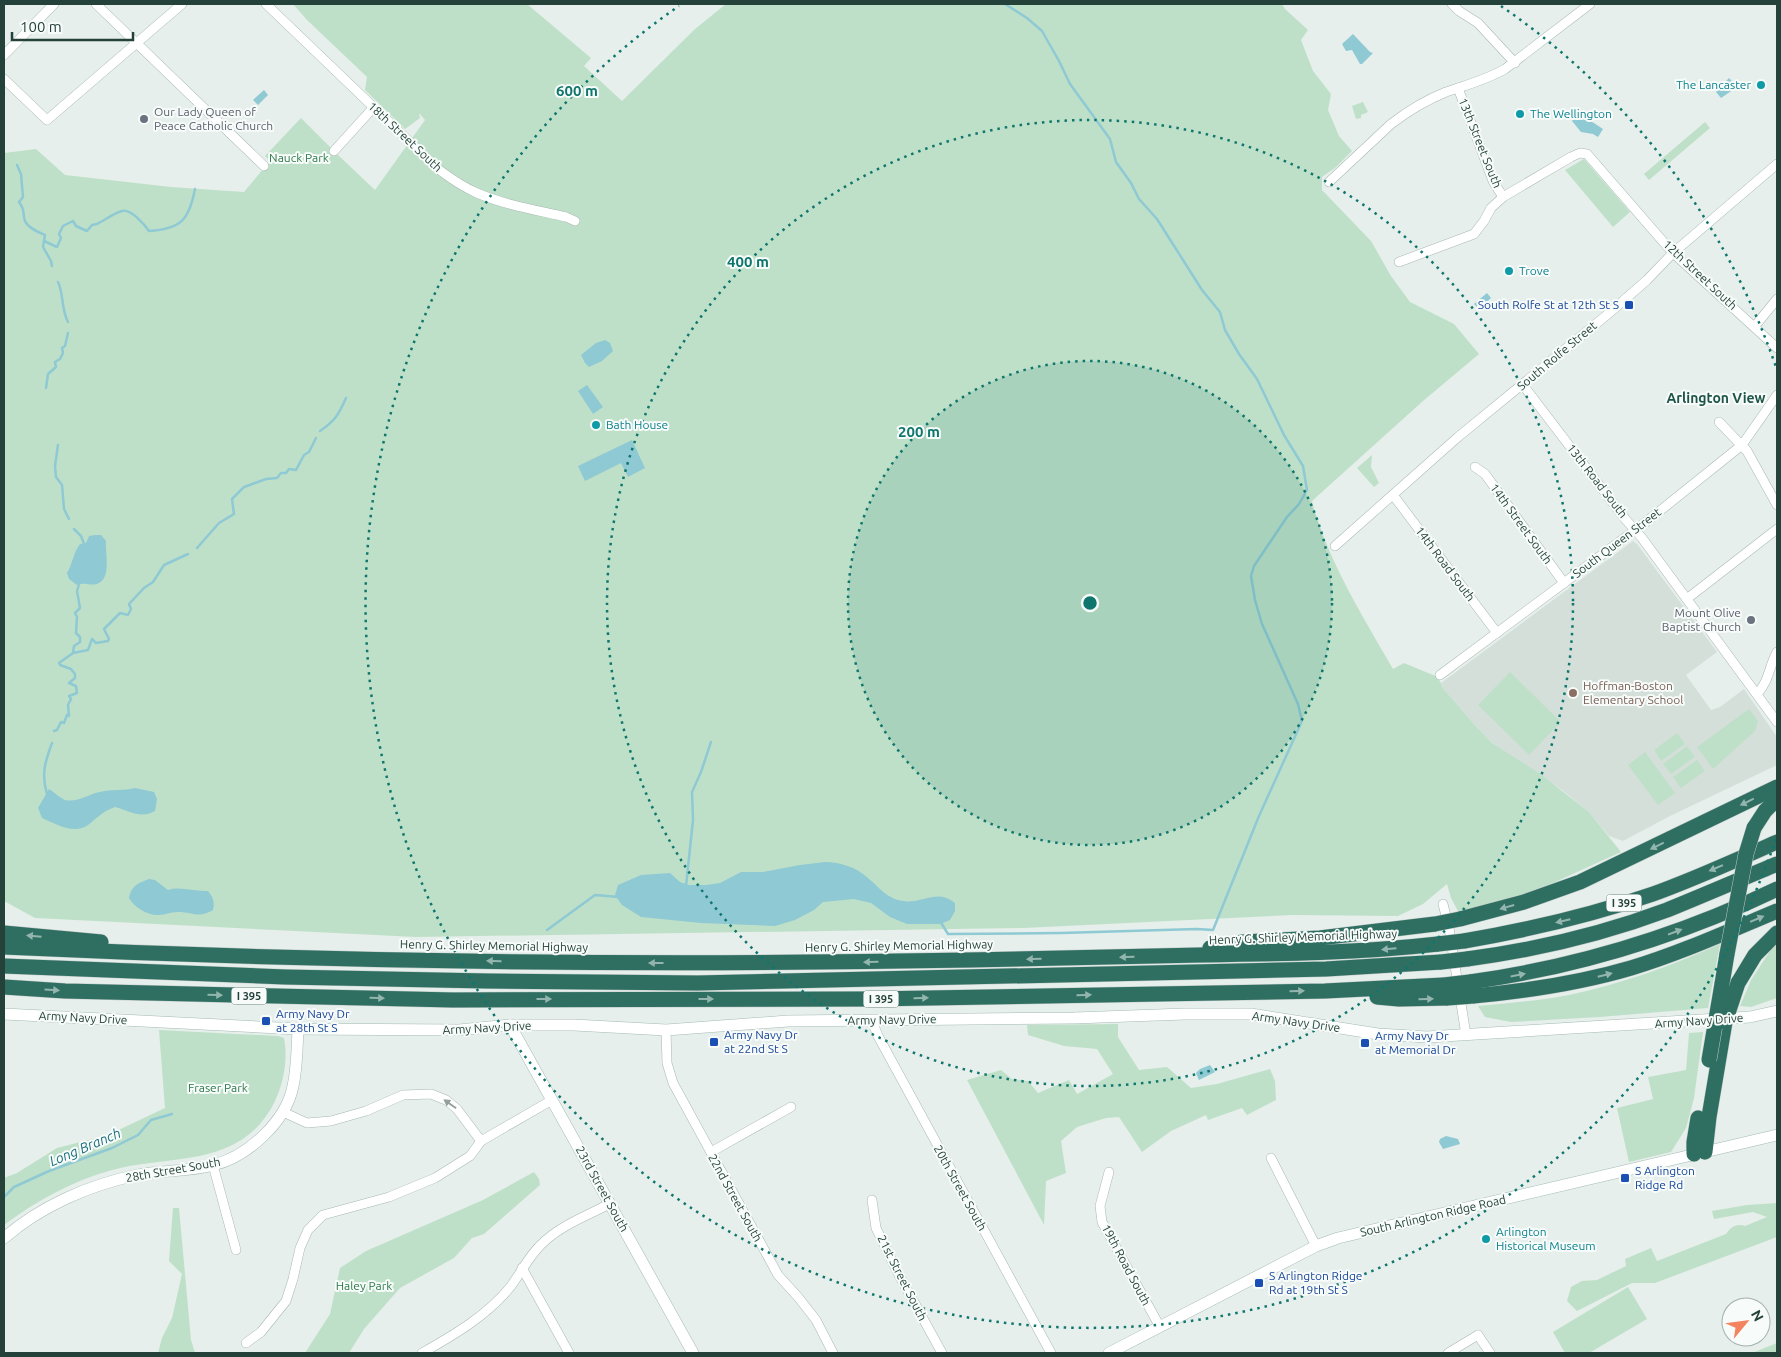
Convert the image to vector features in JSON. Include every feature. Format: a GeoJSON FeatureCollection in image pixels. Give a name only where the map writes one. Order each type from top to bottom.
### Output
{"type":"FeatureCollection","features":[{"type":"Feature","properties":{"kind":"highway"},"geometry":{"type":"LineString","coordinates":[[1172,956],[1243,942],[1320,938],[1435,924],[1538,898],[1580,882],[1777,787]]}},
{"type":"Feature","properties":{"kind":"highway"},"geometry":{"type":"LineString","coordinates":[[1700,1153],[1694,1142],[1730,984],[1727,954],[1746,854],[1754,828],[1765,811],[1777,798]]}},
{"type":"Feature","properties":{"kind":"highway","name":"Henry G. Shirley Memorial Highway"},"geometry":{"type":"LineString","coordinates":[[4,947],[362,959],[724,963],[1349,952],[1438,944],[1561,921],[1627,902],[1682,882],[1777,842]]}},
{"type":"Feature","properties":{"kind":"highway"},"geometry":{"type":"LineString","coordinates":[[4,966],[304,977],[487,981],[698,982],[1346,969],[1467,959],[1551,944],[1610,929],[1667,910],[1777,864]]}},
{"type":"Feature","properties":{"kind":"highway","name":"I 395"},"geometry":{"type":"LineString","coordinates":[[4,987],[65,991],[453,1000],[870,999],[1325,991],[1445,992],[1472,989],[1522,974],[1608,954],[1665,936],[1777,891]]}},
{"type":"Feature","properties":{"kind":"highway"},"geometry":{"type":"LineString","coordinates":[[1472,989],[1537,989],[1622,970],[1688,948],[1777,911]]}},
{"type":"Feature","properties":{"kind":"highway"},"geometry":{"type":"LineString","coordinates":[[4,933],[114,943],[303,949],[362,959]]}},
{"type":"Feature","properties":{"kind":"highway"},"geometry":{"type":"LineString","coordinates":[[1730,984],[1777,933]]}},
{"type":"Feature","properties":{"kind":"street"},"geometry":{"type":"LineString","coordinates":[[4,55],[54,4]]}},
{"type":"Feature","properties":{"kind":"street"},"geometry":{"type":"LineString","coordinates":[[96,4],[264,166]]}},
{"type":"Feature","properties":{"kind":"street"},"geometry":{"type":"LineString","coordinates":[[4,79],[47,120],[182,4]]}},
{"type":"Feature","properties":{"kind":"street","name":"18th Street South"},"geometry":{"type":"LineString","coordinates":[[266,4],[438,169],[476,193],[506,203],[575,220]]}},
{"type":"Feature","properties":{"kind":"street"},"geometry":{"type":"LineString","coordinates":[[1452,4],[1459,11],[1478,23],[1515,63]]}},
{"type":"Feature","properties":{"kind":"street"},"geometry":{"type":"LineString","coordinates":[[1329,182],[1402,115],[1425,101],[1490,77],[1515,63],[1590,4]]}},
{"type":"Feature","properties":{"kind":"street","name":"13th Street South"},"geometry":{"type":"LineString","coordinates":[[1458,88],[1493,181],[1503,197]]}},
{"type":"Feature","properties":{"kind":"street"},"geometry":{"type":"LineString","coordinates":[[334,151],[373,108]]}},
{"type":"Feature","properties":{"kind":"street","name":"12th Street South"},"geometry":{"type":"LineString","coordinates":[[1503,197],[1571,156],[1580,153],[1586,154],[1673,253],[1777,348]]}},
{"type":"Feature","properties":{"kind":"street","name":"South Rolfe Street"},"geometry":{"type":"LineString","coordinates":[[1335,546],[1459,437],[1647,280],[1673,253],[1777,164]]}},
{"type":"Feature","properties":{"kind":"street"},"geometry":{"type":"LineString","coordinates":[[1399,262],[1474,234],[1484,222],[1491,208],[1503,197]]}},
{"type":"Feature","properties":{"kind":"street"},"geometry":{"type":"LineString","coordinates":[[1755,326],[1777,299]]}},
{"type":"Feature","properties":{"kind":"street","name":"13th Road South"},"geometry":{"type":"LineString","coordinates":[[1523,385],[1688,598],[1777,722]]}},
{"type":"Feature","properties":{"kind":"street","name":"South Queen Street"},"geometry":{"type":"LineString","coordinates":[[1440,675],[1635,529],[1742,445],[1777,395]]}},
{"type":"Feature","properties":{"kind":"street"},"geometry":{"type":"LineString","coordinates":[[1719,422],[1742,445],[1777,505]]}},
{"type":"Feature","properties":{"kind":"street","name":"14th Street South"},"geometry":{"type":"LineString","coordinates":[[1475,467],[1485,474],[1564,583]]}},
{"type":"Feature","properties":{"kind":"street","name":"14th Road South"},"geometry":{"type":"LineString","coordinates":[[1393,495],[1497,633]]}},
{"type":"Feature","properties":{"kind":"street"},"geometry":{"type":"LineString","coordinates":[[1688,598],[1777,529]]}},
{"type":"Feature","properties":{"kind":"street"},"geometry":{"type":"LineString","coordinates":[[1757,694],[1764,687],[1777,652]]}},
{"type":"Feature","properties":{"kind":"street"},"geometry":{"type":"LineString","coordinates":[[1443,904],[1449,928],[1466,1035]]}},
{"type":"Feature","properties":{"kind":"street","name":"Army Navy Drive"},"geometry":{"type":"LineString","coordinates":[[4,1014],[298,1029],[459,1030],[510,1025],[609,1026],[666,1030],[788,1021],[1252,1014],[1392,1036],[1427,1037],[1750,1017],[1777,1011]]}},
{"type":"Feature","properties":{"kind":"street"},"geometry":{"type":"LineString","coordinates":[[1750,1017],[1777,1020]]}},
{"type":"Feature","properties":{"kind":"street","name":"20th Street South"},"geometry":{"type":"LineString","coordinates":[[872,1021],[882,1044],[1051,1353]]}},
{"type":"Feature","properties":{"kind":"street","name":"23rd Street South"},"geometry":{"type":"LineString","coordinates":[[510,1025],[693,1353]]}},
{"type":"Feature","properties":{"kind":"street","name":"28th Street South"},"geometry":{"type":"LineString","coordinates":[[4,1238],[29,1219],[52,1206],[104,1183],[138,1175],[213,1165],[229,1160],[249,1148],[271,1129],[282,1112],[293,1087],[298,1029]]}},
{"type":"Feature","properties":{"kind":"street","name":"22nd Street South"},"geometry":{"type":"LineString","coordinates":[[666,1030],[667,1063],[673,1083],[778,1275],[816,1320],[833,1353]]}},
{"type":"Feature","properties":{"kind":"street"},"geometry":{"type":"LineString","coordinates":[[282,1112],[307,1123],[331,1121],[366,1111],[403,1095],[431,1094],[446,1100],[458,1109],[481,1141]]}},
{"type":"Feature","properties":{"kind":"street"},"geometry":{"type":"LineString","coordinates":[[246,1343],[261,1332],[286,1301],[300,1248],[308,1230],[323,1215],[389,1197],[435,1178],[470,1156],[481,1141],[552,1100]]}},
{"type":"Feature","properties":{"kind":"street"},"geometry":{"type":"LineString","coordinates":[[711,1152],[791,1107]]}},
{"type":"Feature","properties":{"kind":"street","name":"South Arlington Ridge Road"},"geometry":{"type":"LineString","coordinates":[[1109,1353],[1316,1246],[1363,1232],[1777,1135]]}},
{"type":"Feature","properties":{"kind":"street"},"geometry":{"type":"LineString","coordinates":[[1271,1158],[1316,1246]]}},
{"type":"Feature","properties":{"kind":"street"},"geometry":{"type":"LineString","coordinates":[[213,1165],[236,1250]]}},
{"type":"Feature","properties":{"kind":"street","name":"19th Road South"},"geometry":{"type":"LineString","coordinates":[[1109,1172],[1100,1206],[1102,1222],[1160,1327]]}},
{"type":"Feature","properties":{"kind":"street","name":"21st Street South"},"geometry":{"type":"LineString","coordinates":[[872,1200],[876,1228],[942,1353]]}},
{"type":"Feature","properties":{"kind":"street"},"geometry":{"type":"LineString","coordinates":[[422,1353],[473,1321],[498,1300],[511,1286],[522,1268],[545,1240],[562,1228],[609,1204]]}},
{"type":"Feature","properties":{"kind":"street"},"geometry":{"type":"LineString","coordinates":[[522,1268],[569,1353]]}},
{"type":"Feature","properties":{"kind":"street"},"geometry":{"type":"LineString","coordinates":[[1448,1353],[1478,1336],[1490,1353]]}},
{"type":"Feature","properties":{"kind":"shaded area","name":"Hoffman-Boston Elementary School"},"geometry":{"type":"Polygon","coordinates":[[[1633,541],[1717,652],[1686,675],[1711,710],[1720,707],[1744,689],[1777,737],[1777,765],[1670,816],[1623,841],[1609,836],[1589,812],[1562,790],[1492,743],[1443,688],[1441,683],[1633,541]]]}},
{"type":"Feature","properties":{"kind":"green space","name":"Nauck Park"},"geometry":{"type":"Polygon","coordinates":[[[293,4],[527,4],[591,58],[584,66],[622,101],[695,29],[726,4],[1282,4],[1308,30],[1301,40],[1313,71],[1331,94],[1328,110],[1339,136],[1352,151],[1336,167],[1322,177],[1322,190],[1371,241],[1391,276],[1410,302],[1454,324],[1479,354],[1423,401],[1312,501],[1327,544],[1347,587],[1393,669],[1404,663],[1438,677],[1443,688],[1492,743],[1539,773],[1589,812],[1621,852],[1553,883],[1511,899],[1459,913],[1451,898],[1447,884],[1423,904],[1398,916],[1292,915],[1024,928],[416,937],[35,918],[4,901],[4,153],[36,149],[65,175],[171,187],[244,192],[270,161],[265,156],[301,118],[375,190],[425,120],[419,113],[420,118],[405,129],[365,90],[367,77],[307,20],[293,4]]]}},
{"type":"Feature","properties":{"kind":"green space"},"geometry":{"type":"Polygon","coordinates":[[[1363,102],[1368,112],[1361,115],[1361,118],[1356,119],[1352,106],[1363,102]]]}},
{"type":"Feature","properties":{"kind":"green space"},"geometry":{"type":"Polygon","coordinates":[[[1705,122],[1710,128],[1649,180],[1644,174],[1705,122]]]}},
{"type":"Feature","properties":{"kind":"green space"},"geometry":{"type":"Polygon","coordinates":[[[1584,159],[1630,212],[1613,227],[1565,170],[1584,159]]]}},
{"type":"Feature","properties":{"kind":"green space"},"geometry":{"type":"Polygon","coordinates":[[[1372,455],[1371,467],[1379,483],[1374,487],[1357,468],[1372,455]]]}},
{"type":"Feature","properties":{"kind":"green space"},"geometry":{"type":"Polygon","coordinates":[[[1510,672],[1561,722],[1529,755],[1478,705],[1510,672]]]}},
{"type":"Feature","properties":{"kind":"green space"},"geometry":{"type":"Polygon","coordinates":[[[1749,709],[1758,721],[1755,731],[1713,769],[1697,747],[1749,709]]]}},
{"type":"Feature","properties":{"kind":"green space"},"geometry":{"type":"Polygon","coordinates":[[[1677,733],[1685,744],[1661,761],[1654,750],[1677,733]]]}},
{"type":"Feature","properties":{"kind":"green space"},"geometry":{"type":"Polygon","coordinates":[[[1687,746],[1695,757],[1671,774],[1663,764],[1687,746]]]}},
{"type":"Feature","properties":{"kind":"green space"},"geometry":{"type":"Polygon","coordinates":[[[1645,752],[1675,793],[1658,805],[1628,765],[1645,752]]]}},
{"type":"Feature","properties":{"kind":"green space"},"geometry":{"type":"Polygon","coordinates":[[[1697,760],[1705,771],[1681,788],[1673,777],[1697,760]]]}},
{"type":"Feature","properties":{"kind":"green space"},"geometry":{"type":"Polygon","coordinates":[[[1720,944],[1708,1008],[1511,1022],[1485,1017],[1478,1006],[1546,999],[1588,991],[1646,974],[1720,944]]]}},
{"type":"Feature","properties":{"kind":"green space"},"geometry":{"type":"Polygon","coordinates":[[[1777,945],[1777,998],[1751,1007],[1740,1006],[1751,980],[1772,948],[1777,945]]]}},
{"type":"Feature","properties":{"kind":"green space"},"geometry":{"type":"Polygon","coordinates":[[[1118,1024],[1118,1037],[1139,1070],[1167,1067],[1191,1088],[1217,1084],[1270,1069],[1275,1081],[1276,1100],[1247,1115],[1242,1108],[1208,1120],[1206,1115],[1171,1131],[1142,1152],[1119,1117],[1106,1118],[1077,1127],[1061,1141],[1066,1173],[1046,1181],[1044,1225],[967,1080],[1001,1070],[1012,1079],[1028,1081],[1038,1093],[1069,1080],[1077,1094],[1113,1074],[1097,1049],[1064,1046],[1028,1035],[1027,1025],[1118,1024]]]}},
{"type":"Feature","properties":{"kind":"green space","name":"Fraser Park"},"geometry":{"type":"Polygon","coordinates":[[[159,1030],[278,1036],[284,1038],[285,1062],[281,1086],[275,1101],[261,1123],[244,1138],[225,1148],[204,1155],[135,1165],[112,1170],[83,1180],[42,1200],[4,1225],[4,1178],[17,1173],[57,1148],[108,1135],[165,1108],[159,1030]]]}},
{"type":"Feature","properties":{"kind":"green space"},"geometry":{"type":"Polygon","coordinates":[[[1703,1032],[1694,1098],[1686,1128],[1671,1152],[1629,1162],[1617,1108],[1653,1099],[1648,1077],[1686,1070],[1689,1033],[1703,1032]]]}},
{"type":"Feature","properties":{"kind":"green space","name":"Haley Park"},"geometry":{"type":"Polygon","coordinates":[[[534,1172],[539,1179],[540,1185],[484,1234],[472,1238],[454,1258],[400,1288],[364,1329],[349,1353],[305,1353],[330,1314],[340,1268],[366,1251],[483,1200],[534,1172]]]}},
{"type":"Feature","properties":{"kind":"green space"},"geometry":{"type":"Polygon","coordinates":[[[1777,1203],[1777,1237],[1655,1283],[1632,1283],[1577,1311],[1567,1301],[1571,1287],[1582,1281],[1597,1280],[1626,1266],[1625,1259],[1651,1248],[1657,1261],[1726,1234],[1734,1226],[1745,1226],[1767,1217],[1753,1212],[1714,1219],[1712,1211],[1747,1205],[1777,1203]]]}},
{"type":"Feature","properties":{"kind":"green space"},"geometry":{"type":"Polygon","coordinates":[[[173,1208],[179,1208],[191,1340],[195,1353],[158,1353],[162,1338],[172,1318],[182,1274],[169,1261],[173,1208]]]}},
{"type":"Feature","properties":{"kind":"green space"},"geometry":{"type":"Polygon","coordinates":[[[1628,1287],[1647,1319],[1589,1353],[1565,1353],[1553,1332],[1628,1287]]]}},
{"type":"Feature","properties":{"kind":"green space"},"geometry":{"type":"Polygon","coordinates":[[[1777,1343],[1777,1353],[1752,1353],[1771,1347],[1777,1343]]]}},
{"type":"Feature","properties":{"kind":"water"},"geometry":{"type":"Polygon","coordinates":[[[1353,34],[1373,53],[1362,64],[1360,64],[1352,50],[1346,51],[1342,44],[1353,34]]]}},
{"type":"Feature","properties":{"kind":"water"},"geometry":{"type":"Polygon","coordinates":[[[1729,78],[1737,87],[1721,98],[1716,92],[1729,78]]]}},
{"type":"Feature","properties":{"kind":"water"},"geometry":{"type":"Polygon","coordinates":[[[264,90],[268,95],[258,105],[253,100],[264,90]]]}},
{"type":"Feature","properties":{"kind":"water"},"geometry":{"type":"Polygon","coordinates":[[[1577,112],[1603,129],[1598,137],[1581,132],[1572,121],[1577,112]]]}},
{"type":"Feature","properties":{"kind":"water"},"geometry":{"type":"Polygon","coordinates":[[[1487,293],[1491,298],[1479,309],[1474,304],[1487,293]]]}},
{"type":"Feature","properties":{"kind":"water"},"geometry":{"type":"Polygon","coordinates":[[[605,340],[610,343],[613,351],[602,361],[589,367],[581,355],[596,343],[605,340]]]}},
{"type":"Feature","properties":{"kind":"water"},"geometry":{"type":"Polygon","coordinates":[[[587,385],[603,407],[593,414],[578,391],[587,385]]]}},
{"type":"Feature","properties":{"kind":"water"},"geometry":{"type":"Polygon","coordinates":[[[632,440],[645,468],[628,477],[621,463],[585,481],[578,466],[632,440]]]}},
{"type":"Feature","properties":{"kind":"water"},"geometry":{"type":"Polygon","coordinates":[[[101,535],[106,541],[107,566],[105,577],[97,584],[77,585],[69,579],[67,573],[80,544],[86,543],[89,536],[101,535]]]}},
{"type":"Feature","properties":{"kind":"water"},"geometry":{"type":"Polygon","coordinates":[[[135,788],[154,792],[157,799],[155,811],[140,814],[115,807],[83,828],[71,829],[42,818],[38,808],[49,789],[69,801],[104,791],[135,788]]]}},
{"type":"Feature","properties":{"kind":"water"},"geometry":{"type":"Polygon","coordinates":[[[825,862],[842,864],[853,868],[897,900],[910,901],[942,897],[955,903],[955,911],[950,920],[940,924],[907,924],[890,917],[871,903],[854,899],[823,902],[814,910],[795,920],[775,926],[701,923],[641,917],[622,905],[615,895],[618,885],[641,875],[670,873],[680,882],[689,885],[706,885],[720,883],[741,872],[763,872],[825,862]]]}},
{"type":"Feature","properties":{"kind":"water"},"geometry":{"type":"Polygon","coordinates":[[[149,879],[155,880],[168,890],[208,891],[213,900],[213,910],[199,915],[172,912],[155,915],[146,912],[134,905],[129,898],[131,891],[136,886],[149,879]]]}},
{"type":"Feature","properties":{"kind":"water"},"geometry":{"type":"Polygon","coordinates":[[[1210,1065],[1215,1072],[1199,1080],[1196,1073],[1210,1065]]]}},
{"type":"Feature","properties":{"kind":"water"},"geometry":{"type":"Polygon","coordinates":[[[1446,1136],[1458,1139],[1460,1144],[1443,1149],[1439,1142],[1440,1139],[1446,1136]]]}},
{"type":"Feature","properties":{"kind":"waterway"},"geometry":{"type":"LineString","coordinates":[[940,921],[948,934],[1213,930],[1259,816],[1302,721],[1298,704],[1262,624],[1251,576],[1254,566],[1307,490],[1303,466],[1284,435],[1257,379],[1225,330],[1220,312],[1202,290],[1157,219],[1139,199],[1131,183],[1116,162],[1110,139],[1070,84],[1042,31],[1027,18],[1005,4]]}},
{"type":"Feature","properties":{"kind":"waterway"},"geometry":{"type":"LineString","coordinates":[[17,165],[21,174],[23,197],[19,202],[25,221],[31,228],[45,235],[43,247],[52,266]]}},
{"type":"Feature","properties":{"kind":"waterway"},"geometry":{"type":"LineString","coordinates":[[44,241],[57,247],[61,238],[59,234],[63,226],[73,221],[76,226],[87,231],[92,225],[122,211],[133,214],[149,231],[169,228],[182,221],[190,208],[195,189]]}},
{"type":"Feature","properties":{"kind":"waterway"},"geometry":{"type":"LineString","coordinates":[[58,282],[68,322]]}},
{"type":"Feature","properties":{"kind":"waterway"},"geometry":{"type":"LineString","coordinates":[[46,388],[48,374],[56,367],[55,362],[60,359],[63,353],[62,348],[65,346],[68,333]]}},
{"type":"Feature","properties":{"kind":"waterway"},"geometry":{"type":"LineString","coordinates":[[320,431],[336,417],[346,398]]}},
{"type":"Feature","properties":{"kind":"waterway"},"geometry":{"type":"LineString","coordinates":[[197,548],[219,523],[234,514],[232,499],[244,487],[266,479],[277,478],[281,473],[286,473],[289,469],[296,470],[316,438]]}},
{"type":"Feature","properties":{"kind":"waterway"},"geometry":{"type":"LineString","coordinates":[[58,445],[55,466],[56,477],[62,485],[64,509],[69,519]]}},
{"type":"Feature","properties":{"kind":"waterway"},"geometry":{"type":"LineString","coordinates":[[74,529],[81,536],[85,546]]}},
{"type":"Feature","properties":{"kind":"waterway"},"geometry":{"type":"LineString","coordinates":[[73,653],[88,650],[92,639],[96,643],[108,641],[109,639],[104,629],[120,613],[128,615],[131,609],[129,604],[144,588],[153,582],[164,565],[188,554]]}},
{"type":"Feature","properties":{"kind":"waterway"},"geometry":{"type":"LineString","coordinates":[[54,731],[57,730],[61,722],[64,723],[67,715],[69,716],[68,705],[71,699],[69,696],[77,693],[76,686],[69,683],[75,678],[75,674],[71,669],[59,663],[73,653],[74,646],[80,642],[80,637],[76,633],[77,617],[75,613],[80,608],[77,591],[80,581]]}},
{"type":"Feature","properties":{"kind":"waterway"},"geometry":{"type":"LineString","coordinates":[[686,886],[693,820],[692,792],[711,742]]}},
{"type":"Feature","properties":{"kind":"waterway"},"geometry":{"type":"LineString","coordinates":[[47,794],[44,780],[45,768],[52,743]]}},
{"type":"Feature","properties":{"kind":"waterway"},"geometry":{"type":"LineString","coordinates":[[547,930],[595,895],[619,897]]}},
{"type":"Feature","properties":{"kind":"waterway","name":"Long Branch"},"geometry":{"type":"LineString","coordinates":[[4,1197],[14,1187],[49,1171],[112,1148],[138,1135],[151,1120],[172,1114]]}},
{"type":"Feature","properties":{"kind":"place","name":"The Lancaster"},"geometry":{"type":"Point","coordinates":[1761,85]}},
{"type":"Feature","properties":{"kind":"place","name":"The Wellington"},"geometry":{"type":"Point","coordinates":[1520,114]}},
{"type":"Feature","properties":{"kind":"place","name":"Our Lady Queen of Peace Catholic Church"},"geometry":{"type":"Point","coordinates":[144,119]}},
{"type":"Feature","properties":{"kind":"place","name":"Trove"},"geometry":{"type":"Point","coordinates":[1509,271]}},
{"type":"Feature","properties":{"kind":"place","name":"South Rolfe St at 12th St S"},"geometry":{"type":"Point","coordinates":[1629,305]}},
{"type":"Feature","properties":{"kind":"place","name":"Bath House"},"geometry":{"type":"Point","coordinates":[596,425]}},
{"type":"Feature","properties":{"kind":"place","name":"Mount Olive Baptist Church"},"geometry":{"type":"Point","coordinates":[1751,620]}},
{"type":"Feature","properties":{"kind":"place","name":"Hoffman-Boston Elementary School"},"geometry":{"type":"Point","coordinates":[1573,693]}},
{"type":"Feature","properties":{"kind":"place","name":"Army Navy Dr at 28th St S"},"geometry":{"type":"Point","coordinates":[266,1021]}},
{"type":"Feature","properties":{"kind":"place","name":"Army Navy Dr at 22nd St S"},"geometry":{"type":"Point","coordinates":[714,1042]}},
{"type":"Feature","properties":{"kind":"place","name":"Army Navy Dr at Memorial Dr"},"geometry":{"type":"Point","coordinates":[1365,1043]}},
{"type":"Feature","properties":{"kind":"place","name":"S Arlington Ridge Rd"},"geometry":{"type":"Point","coordinates":[1625,1178]}},
{"type":"Feature","properties":{"kind":"place","name":"Arlington Historical Museum"},"geometry":{"type":"Point","coordinates":[1486,1239]}},
{"type":"Feature","properties":{"kind":"place","name":"S Arlington Ridge Rd at 19th St S"},"geometry":{"type":"Point","coordinates":[1259,1283]}},
{"type":"Feature","properties":{"kind":"district","name":"Arlington View"},"geometry":{"type":"Point","coordinates":[1716,398]}}]}
